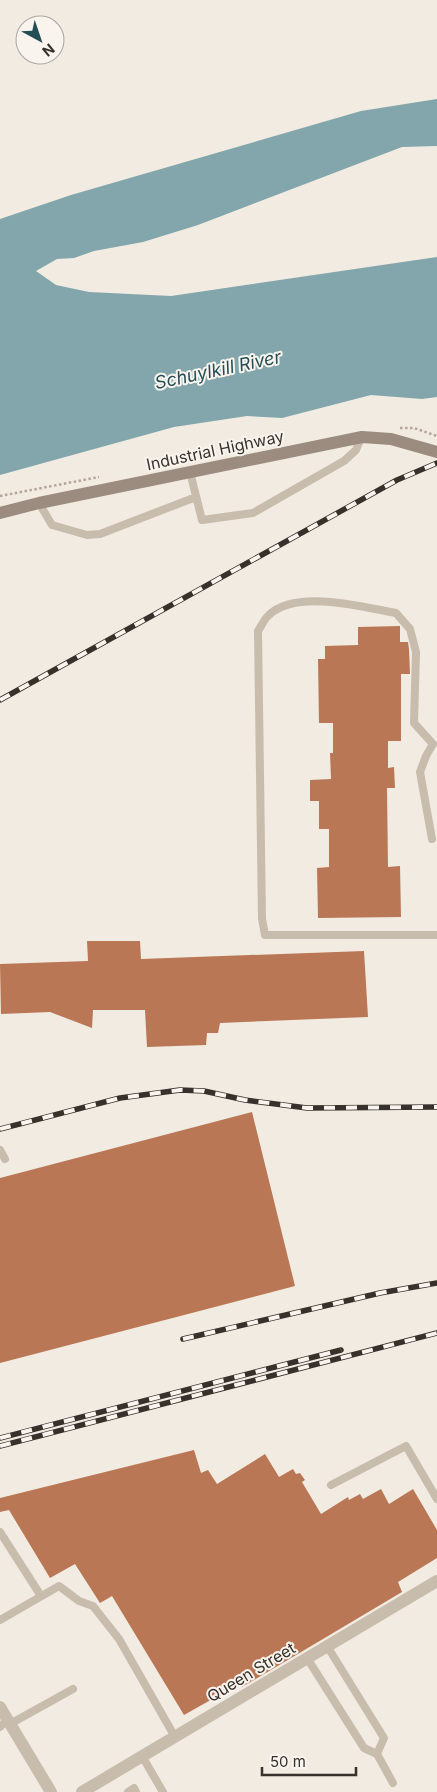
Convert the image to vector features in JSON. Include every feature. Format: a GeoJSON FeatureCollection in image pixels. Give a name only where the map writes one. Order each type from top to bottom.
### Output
{"type":"FeatureCollection","features":[{"type":"Feature","properties":{"kind":"street","name":"Industrial Highway"},"geometry":{"type":"LineString","coordinates":[[0,513],[39,503],[361,438],[391,439],[437,452]]}},
{"type":"Feature","properties":{"kind":"street","name":"Queen Street"},"geometry":{"type":"LineString","coordinates":[[82,1792],[437,1580]]}},
{"type":"Feature","properties":{"kind":"street"},"geometry":{"type":"LineString","coordinates":[[0,1706],[6,1723],[51,1792]]}},
{"type":"Feature","properties":{"kind":"lane"},"geometry":{"type":"LineString","coordinates":[[190,472],[202,520],[253,513],[344,461],[356,450],[361,438]]}},
{"type":"Feature","properties":{"kind":"lane"},"geometry":{"type":"LineString","coordinates":[[39,503],[52,525],[87,535],[100,534],[196,497]]}},
{"type":"Feature","properties":{"kind":"lane"},"geometry":{"type":"LineString","coordinates":[[432,839],[420,772],[426,756],[435,744],[414,723],[416,652],[410,629],[396,613],[329,601],[289,604],[269,615],[258,632],[262,918],[265,935],[437,935]]}},
{"type":"Feature","properties":{"kind":"lane"},"geometry":{"type":"LineString","coordinates":[[0,1150],[5,1159]]}},
{"type":"Feature","properties":{"kind":"lane"},"geometry":{"type":"LineString","coordinates":[[330,1485],[406,1446],[437,1499]]}},
{"type":"Feature","properties":{"kind":"lane"},"geometry":{"type":"LineString","coordinates":[[0,1532],[41,1596]]}},
{"type":"Feature","properties":{"kind":"lane"},"geometry":{"type":"LineString","coordinates":[[0,1620],[59,1586],[79,1601],[93,1606],[119,1639],[175,1737]]}},
{"type":"Feature","properties":{"kind":"lane"},"geometry":{"type":"LineString","coordinates":[[327,1646],[384,1738],[377,1754]]}},
{"type":"Feature","properties":{"kind":"lane"},"geometry":{"type":"LineString","coordinates":[[307,1658],[364,1748],[377,1754],[393,1783]]}},
{"type":"Feature","properties":{"kind":"lane"},"geometry":{"type":"LineString","coordinates":[[6,1723],[73,1689]]}},
{"type":"Feature","properties":{"kind":"lane"},"geometry":{"type":"LineString","coordinates":[[142,1756],[163,1792]]}},
{"type":"Feature","properties":{"kind":"lane"},"geometry":{"type":"LineString","coordinates":[[128,1792],[134,1788],[136,1792]]}},
{"type":"Feature","properties":{"kind":"water","name":"Schuylkill River"},"geometry":{"type":"Polygon","coordinates":[[[437,99],[437,146],[402,147],[198,225],[143,242],[94,251],[74,258],[57,259],[36,271],[56,285],[89,292],[171,296],[437,257],[437,397],[422,399],[371,395],[282,418],[247,416],[174,427],[0,475],[0,219],[71,195],[361,111],[437,99]]]}},
{"type":"Feature","properties":{"kind":"building"},"geometry":{"type":"Polygon","coordinates":[[[400,626],[400,642],[408,642],[410,674],[401,674],[401,741],[388,741],[388,768],[394,767],[395,788],[387,788],[388,867],[400,866],[401,917],[318,918],[317,868],[329,867],[329,829],[319,829],[319,801],[310,801],[310,780],[331,779],[330,753],[333,753],[333,723],[319,723],[318,659],[325,659],[325,646],[358,645],[358,627],[400,626]]]}},
{"type":"Feature","properties":{"kind":"building"},"geometry":{"type":"Polygon","coordinates":[[[87,941],[140,941],[141,959],[364,951],[368,1017],[220,1023],[218,1033],[207,1033],[206,1045],[147,1047],[145,1010],[93,1010],[92,1028],[50,1012],[1,1014],[0,964],[88,961],[87,941]]]}},
{"type":"Feature","properties":{"kind":"building"},"geometry":{"type":"Polygon","coordinates":[[[252,1112],[295,1286],[0,1363],[0,1178],[252,1112]]]}},
{"type":"Feature","properties":{"kind":"building"},"geometry":{"type":"Polygon","coordinates":[[[194,1450],[201,1473],[208,1470],[217,1484],[265,1454],[279,1477],[293,1469],[296,1474],[300,1473],[305,1480],[302,1482],[321,1514],[348,1497],[349,1500],[360,1494],[363,1499],[381,1489],[389,1504],[413,1489],[437,1530],[437,1558],[398,1582],[402,1592],[242,1687],[239,1684],[184,1715],[112,1596],[100,1603],[75,1564],[50,1578],[9,1510],[0,1512],[0,1498],[194,1450]]]}},
{"type":"Feature","properties":{"kind":"railway"},"geometry":{"type":"LineString","coordinates":[[0,700],[397,480],[437,463]]}},
{"type":"Feature","properties":{"kind":"railway"},"geometry":{"type":"LineString","coordinates":[[0,1129],[120,1098],[180,1090],[204,1091],[245,1100],[307,1108],[437,1107]]}},
{"type":"Feature","properties":{"kind":"railway"},"geometry":{"type":"LineString","coordinates":[[183,1339],[380,1293],[437,1283]]}},
{"type":"Feature","properties":{"kind":"railway"},"geometry":{"type":"LineString","coordinates":[[0,1446],[437,1333]]}},
{"type":"Feature","properties":{"kind":"railway"},"geometry":{"type":"LineString","coordinates":[[0,1438],[341,1350]]}}]}
